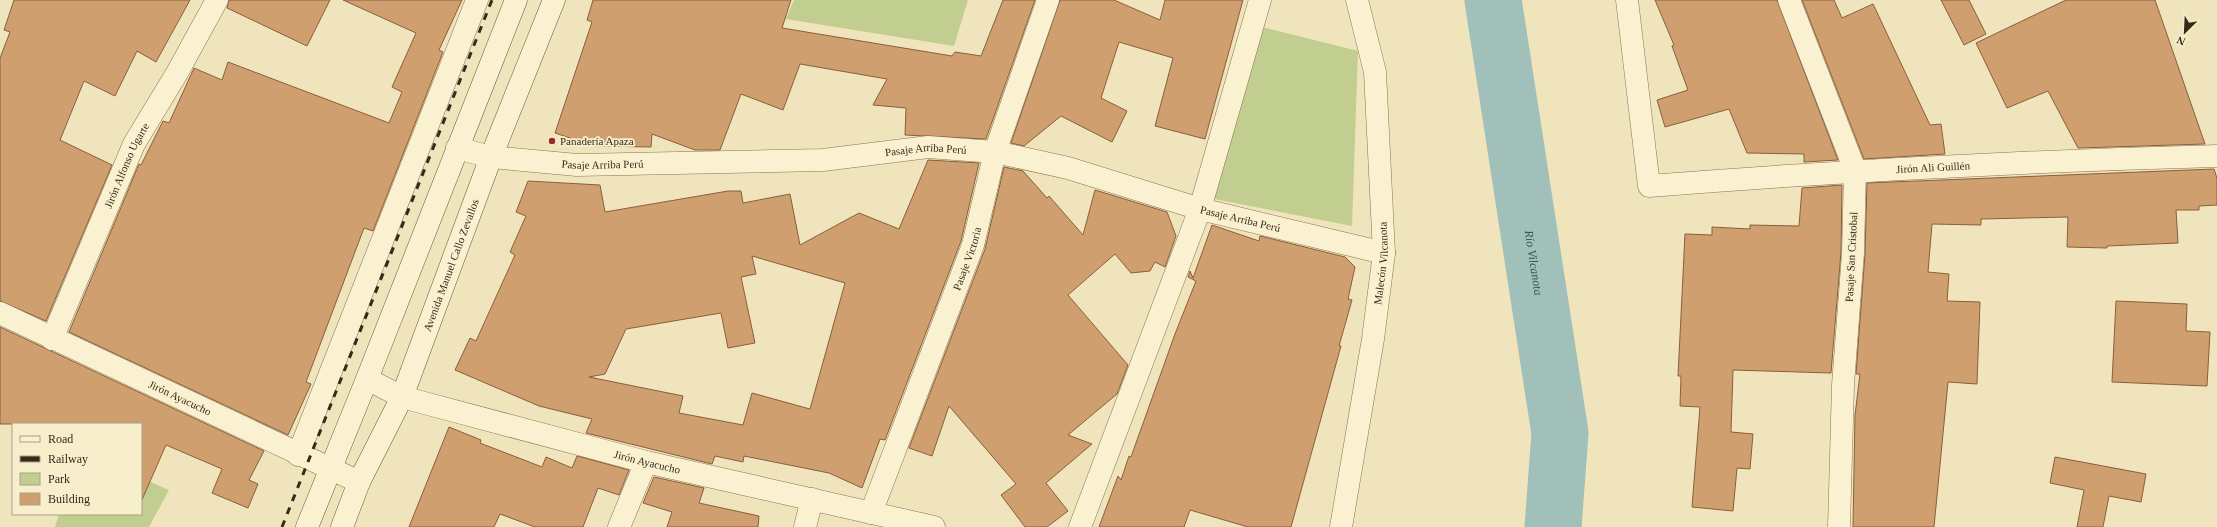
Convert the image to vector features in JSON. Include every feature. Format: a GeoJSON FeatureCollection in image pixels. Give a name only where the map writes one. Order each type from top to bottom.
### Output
{"type":"FeatureCollection","features":[{"type":"Feature","properties":{"kind":"street","name":"Jirón Alfonso Ugarte"},"geometry":{"type":"LineString","coordinates":[[52,339],[134,144],[177,73],[217,0]]}},
{"type":"Feature","properties":{"kind":"street"},"geometry":{"type":"LineString","coordinates":[[298,455],[477,0]]}},
{"type":"Feature","properties":{"kind":"street"},"geometry":{"type":"LineString","coordinates":[[307,527],[367,379],[516,0]]}},
{"type":"Feature","properties":{"kind":"street","name":"Avenida Manuel Callo Zevallos"},"geometry":{"type":"LineString","coordinates":[[342,527],[359,482],[402,397],[491,157],[554,0]]}},
{"type":"Feature","properties":{"kind":"street","name":"Pasaje Victoria"},"geometry":{"type":"LineString","coordinates":[[871,513],[973,245],[995,152],[1048,0]]}},
{"type":"Feature","properties":{"kind":"street"},"geometry":{"type":"LineString","coordinates":[[1080,527],[1200,209],[1260,0]]}},
{"type":"Feature","properties":{"kind":"street","name":"Malecón Vilcanota"},"geometry":{"type":"LineString","coordinates":[[1341,527],[1373,339],[1384,253],[1376,72],[1357,0]]}},
{"type":"Feature","properties":{"kind":"street","name":"Jirón Ali Guillén"},"geometry":{"type":"LineString","coordinates":[[1627,0],[1649,186],[1856,170],[2046,160],[2217,156]]}},
{"type":"Feature","properties":{"kind":"street","name":"Pasaje San Cristobal"},"geometry":{"type":"LineString","coordinates":[[1790,0],[1856,170],[1853,253],[1843,385],[1839,527]]}},
{"type":"Feature","properties":{"kind":"street","name":"Pasaje Arriba Perú"},"geometry":{"type":"LineString","coordinates":[[457,148],[491,157],[577,165],[823,160],[928,147],[995,152],[1068,168],[1200,209],[1384,253]]}},
{"type":"Feature","properties":{"kind":"street","name":"Jirón Ayacucho"},"geometry":{"type":"LineString","coordinates":[[0,313],[298,455],[359,482]]}},
{"type":"Feature","properties":{"kind":"street","name":"Jirón Ayacucho"},"geometry":{"type":"LineString","coordinates":[[367,379],[402,397],[646,462],[934,527]]}},
{"type":"Feature","properties":{"kind":"street"},"geometry":{"type":"LineString","coordinates":[[619,527],[646,462]]}},
{"type":"Feature","properties":{"kind":"street"},"geometry":{"type":"LineString","coordinates":[[805,527],[812,499]]}},
{"type":"Feature","properties":{"kind":"green space"},"geometry":{"type":"Polygon","coordinates":[[[794,0],[968,0],[954,46],[786,19],[794,0]]]}},
{"type":"Feature","properties":{"kind":"green space"},"geometry":{"type":"Polygon","coordinates":[[[1258,26],[1358,51],[1352,226],[1214,199],[1258,26]]]}},
{"type":"Feature","properties":{"kind":"green space"},"geometry":{"type":"Polygon","coordinates":[[[142,478],[169,490],[149,527],[55,527],[59,515],[142,515],[142,478]]]}},
{"type":"Feature","properties":{"kind":"building"},"geometry":{"type":"Polygon","coordinates":[[[14,0],[190,0],[156,62],[137,51],[115,96],[84,81],[60,140],[112,165],[46,321],[0,301],[0,58],[10,32],[4,30],[14,0]]]}},
{"type":"Feature","properties":{"kind":"building"},"geometry":{"type":"Polygon","coordinates":[[[229,0],[330,0],[307,46],[227,8],[229,0]]]}},
{"type":"Feature","properties":{"kind":"building"},"geometry":{"type":"Polygon","coordinates":[[[343,0],[462,0],[439,50],[443,52],[373,231],[364,228],[306,382],[311,384],[288,435],[69,332],[139,164],[141,165],[163,121],[169,123],[194,68],[222,80],[228,62],[389,123],[402,92],[392,87],[416,33],[343,0]]]}},
{"type":"Feature","properties":{"kind":"building"},"geometry":{"type":"Polygon","coordinates":[[[593,0],[791,0],[782,28],[952,56],[955,52],[981,56],[1003,0],[1035,0],[986,139],[905,135],[906,108],[873,105],[887,79],[800,64],[783,110],[741,94],[720,150],[695,150],[652,134],[651,147],[594,146],[555,133],[592,22],[587,20],[593,0]]]}},
{"type":"Feature","properties":{"kind":"building"},"geometry":{"type":"Polygon","coordinates":[[[1060,0],[1114,0],[1160,20],[1165,0],[1243,0],[1205,139],[1155,126],[1173,58],[1119,42],[1101,98],[1127,111],[1112,142],[1061,116],[1024,146],[1011,143],[1060,0]]]}},
{"type":"Feature","properties":{"kind":"building"},"geometry":{"type":"Polygon","coordinates":[[[1655,0],[1777,0],[1838,160],[1804,162],[1804,154],[1747,153],[1729,109],[1665,127],[1657,100],[1688,90],[1672,46],[1674,45],[1655,0]]]}},
{"type":"Feature","properties":{"kind":"building"},"geometry":{"type":"Polygon","coordinates":[[[1802,0],[1834,0],[1842,18],[1873,4],[1930,125],[1941,124],[1945,154],[1864,159],[1802,0]]]}},
{"type":"Feature","properties":{"kind":"building"},"geometry":{"type":"Polygon","coordinates":[[[1941,0],[1969,0],[1986,34],[1964,45],[1941,0]]]}},
{"type":"Feature","properties":{"kind":"building"},"geometry":{"type":"Polygon","coordinates":[[[2066,0],[2155,0],[2205,144],[2078,148],[2048,91],[2007,108],[1976,43],[2066,0]]]}},
{"type":"Feature","properties":{"kind":"building"},"geometry":{"type":"Polygon","coordinates":[[[928,160],[979,163],[961,241],[885,440],[880,439],[862,488],[829,473],[744,456],[743,462],[715,456],[712,464],[586,433],[592,419],[539,406],[455,370],[470,338],[476,341],[515,255],[510,252],[526,216],[516,212],[528,181],[600,185],[605,212],[728,191],[741,191],[743,203],[790,194],[800,245],[859,213],[899,229],[928,160]],[[752,256],[756,274],[741,277],[755,343],[728,348],[721,313],[626,329],[605,374],[589,377],[683,396],[679,413],[743,425],[752,393],[810,409],[845,283],[752,256]]]}},
{"type":"Feature","properties":{"kind":"building"},"geometry":{"type":"Polygon","coordinates":[[[1004,167],[1023,171],[1047,198],[1049,196],[1083,235],[1095,190],[1167,212],[1176,236],[1165,267],[1155,262],[1150,271],[1131,273],[1115,254],[1068,295],[1128,365],[1117,394],[1068,435],[1092,444],[1046,483],[1068,511],[1047,527],[1025,527],[1001,495],[1016,484],[949,406],[932,456],[909,448],[985,249],[1004,167]]]}},
{"type":"Feature","properties":{"kind":"building"},"geometry":{"type":"Polygon","coordinates":[[[2214,169],[2217,178],[2217,205],[2199,206],[2199,210],[2176,210],[2178,243],[2107,246],[2107,248],[2067,247],[2068,217],[1981,219],[1981,225],[1932,224],[1928,272],[1949,274],[1947,301],[1980,302],[1977,384],[1948,382],[1934,527],[1853,527],[1855,415],[1860,374],[1856,374],[1865,254],[1867,183],[2214,169]]]}},
{"type":"Feature","properties":{"kind":"building"},"geometry":{"type":"Polygon","coordinates":[[[1842,185],[1841,252],[1831,373],[1733,370],[1731,432],[1753,434],[1750,469],[1737,468],[1733,511],[1692,507],[1700,407],[1680,406],[1681,376],[1678,376],[1685,234],[1712,235],[1712,227],[1750,229],[1750,225],[1799,226],[1802,188],[1842,185]]]}},
{"type":"Feature","properties":{"kind":"building"},"geometry":{"type":"Polygon","coordinates":[[[1212,225],[1259,241],[1260,236],[1345,257],[1355,267],[1348,299],[1352,300],[1339,346],[1341,346],[1291,527],[1248,527],[1190,510],[1184,527],[1099,527],[1118,476],[1121,480],[1129,456],[1131,457],[1175,334],[1196,281],[1188,277],[1190,271],[1193,278],[1212,225]]]}},
{"type":"Feature","properties":{"kind":"building"},"geometry":{"type":"Polygon","coordinates":[[[2116,301],[2187,304],[2186,331],[2210,332],[2207,386],[2112,382],[2116,301]]]}},
{"type":"Feature","properties":{"kind":"building"},"geometry":{"type":"Polygon","coordinates":[[[0,327],[264,451],[249,480],[258,484],[248,508],[212,493],[222,469],[166,445],[142,500],[142,423],[0,424],[0,327]]]}},
{"type":"Feature","properties":{"kind":"building"},"geometry":{"type":"Polygon","coordinates":[[[449,427],[481,440],[480,443],[542,467],[546,457],[572,468],[577,456],[629,470],[619,495],[598,488],[583,527],[535,527],[500,514],[494,527],[409,527],[449,427]]]}},
{"type":"Feature","properties":{"kind":"building"},"geometry":{"type":"Polygon","coordinates":[[[2055,457],[2146,474],[2141,502],[2109,496],[2103,527],[2077,527],[2084,490],[2050,483],[2055,457]]]}},
{"type":"Feature","properties":{"kind":"building"},"geometry":{"type":"Polygon","coordinates":[[[654,477],[704,488],[699,503],[759,516],[758,527],[667,527],[672,512],[643,503],[654,477]]]}},
{"type":"Feature","properties":{"kind":"waterway","name":"Río Vilcanota"},"geometry":{"type":"LineString","coordinates":[[1493,0],[1560,433],[1553,527]]}},
{"type":"Feature","properties":{"kind":"railway"},"geometry":{"type":"LineString","coordinates":[[282,527],[492,0]]}},
{"type":"Feature","properties":{"kind":"place","name":"Panadería Apaza"},"geometry":{"type":"Point","coordinates":[552,141]}}]}
